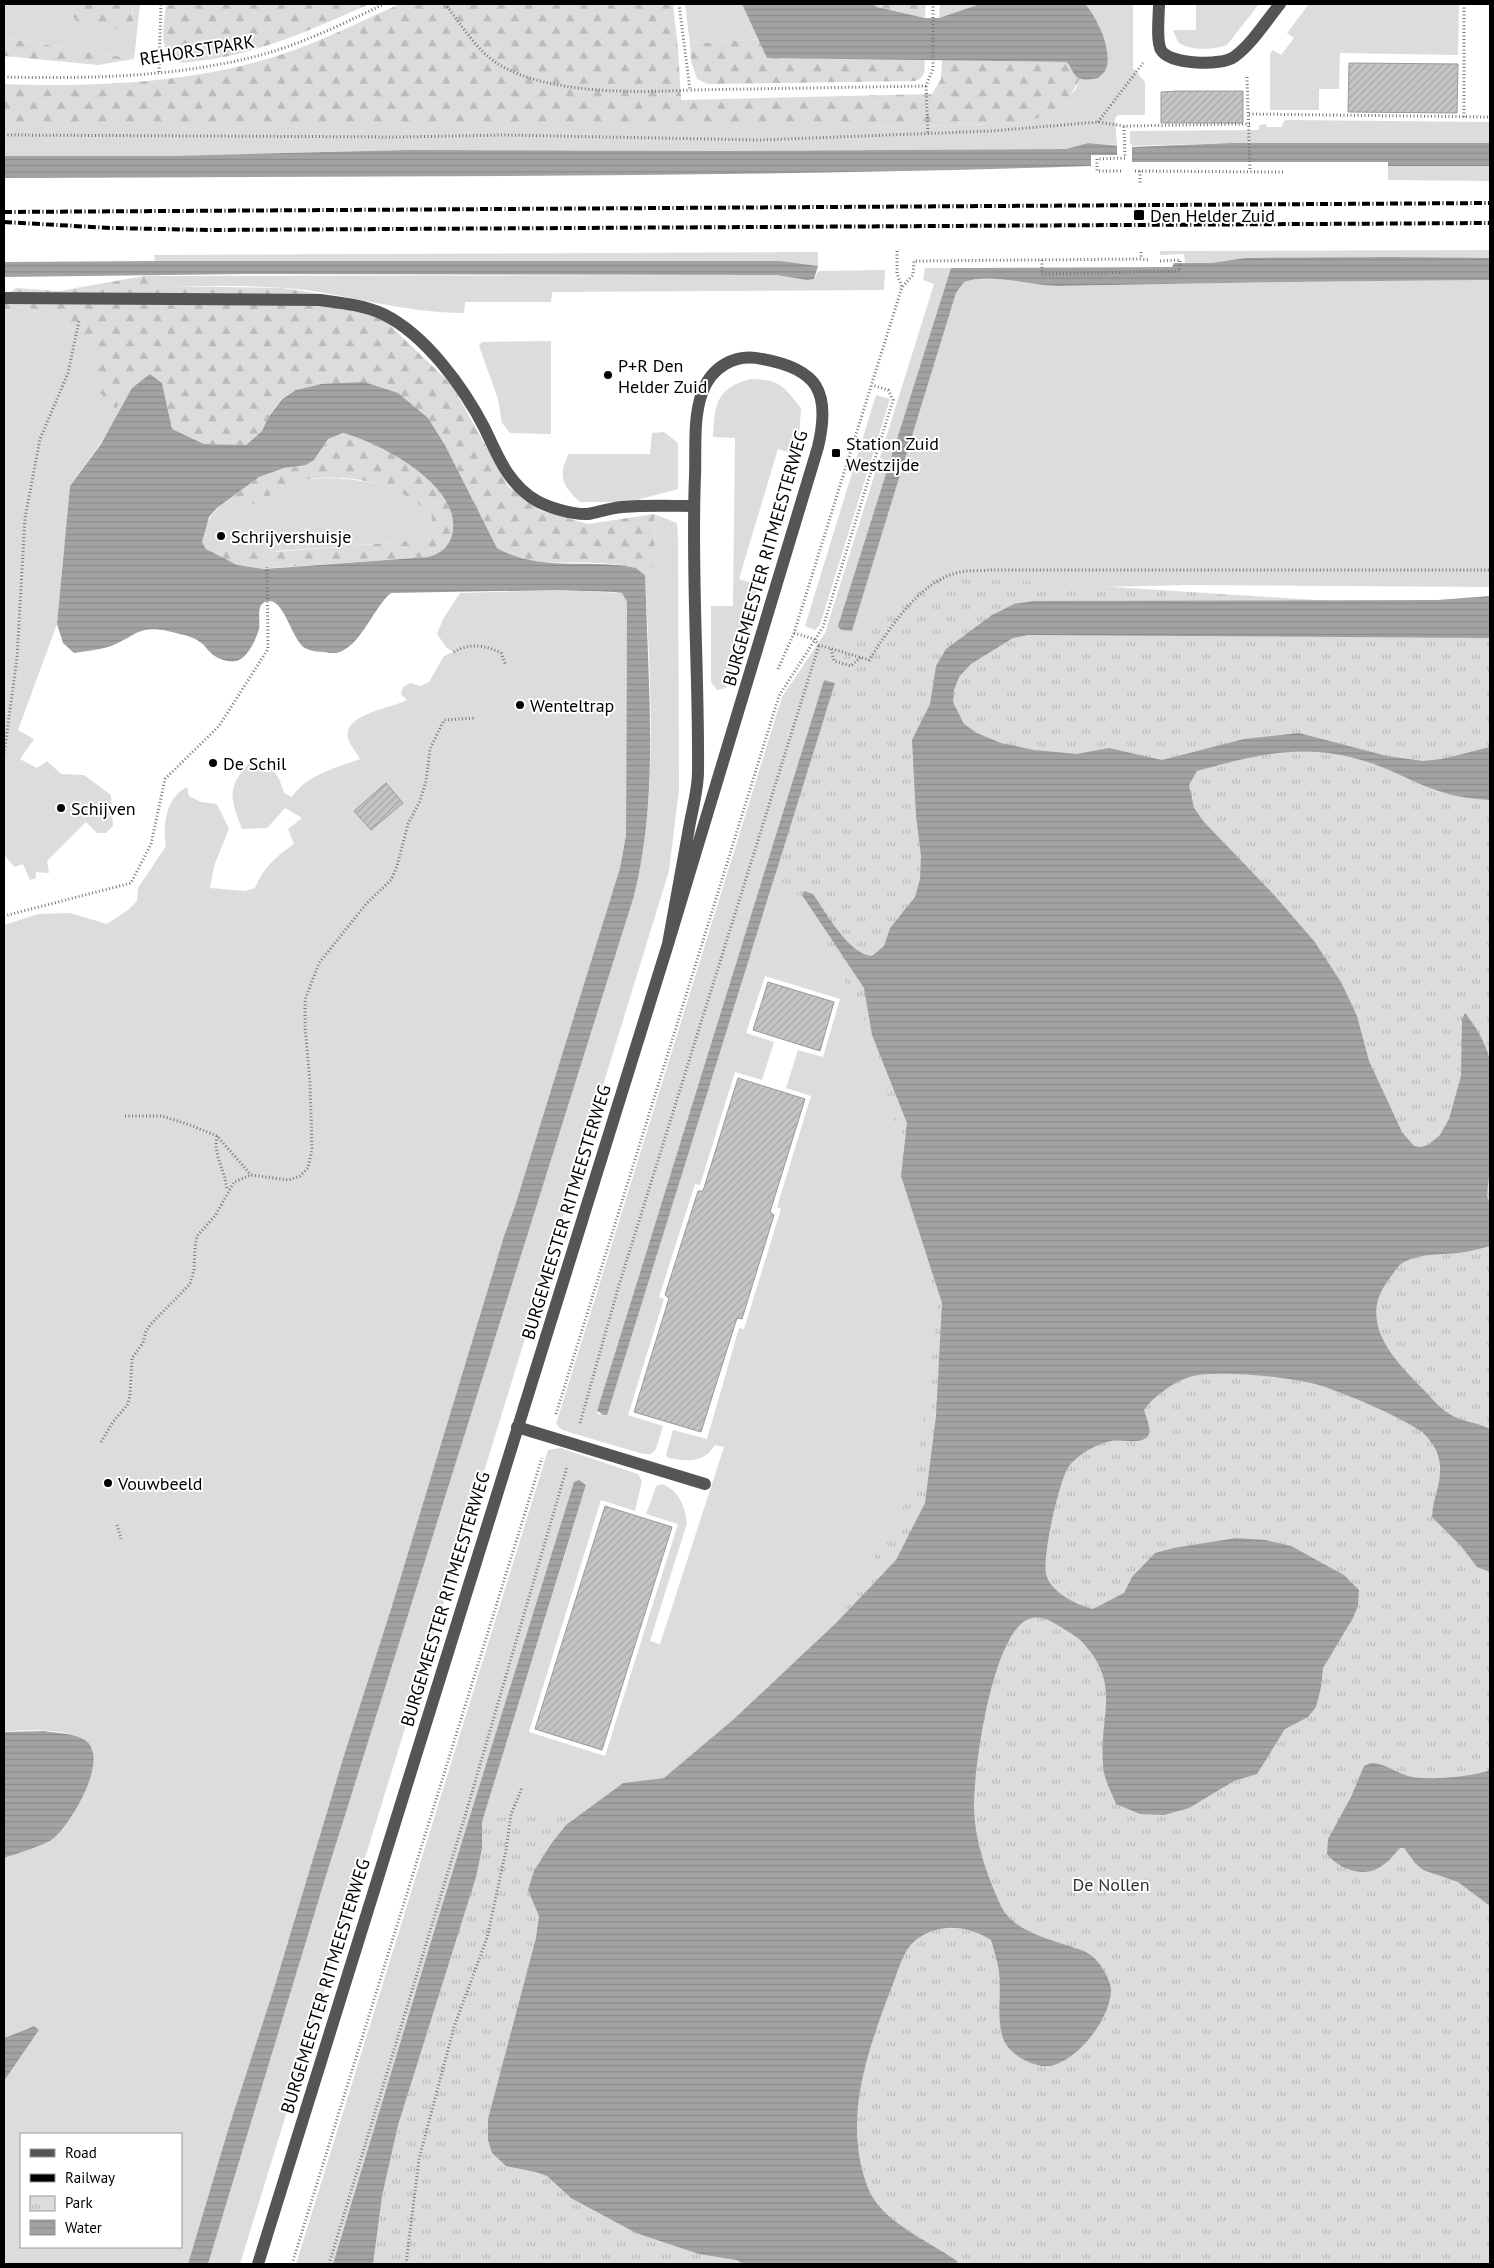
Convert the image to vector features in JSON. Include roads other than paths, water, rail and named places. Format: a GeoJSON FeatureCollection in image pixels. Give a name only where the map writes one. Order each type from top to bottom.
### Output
{"type":"FeatureCollection","features":[{"type":"Feature","properties":{"kind":"street"},"geometry":{"type":"LineString","coordinates":[[1159,4],[1159,43],[1161,50],[1171,58],[1186,61],[1228,60],[1245,46],[1280,4]]}},
{"type":"Feature","properties":{"kind":"street"},"geometry":{"type":"LineString","coordinates":[[4,298],[320,300],[360,306],[399,323],[420,341],[457,382],[473,406],[512,482],[537,501],[565,511],[586,514],[620,507],[694,506]]}},
{"type":"Feature","properties":{"kind":"street","name":"BURGEMEESTER RITMEESTERWEG"},"geometry":{"type":"LineString","coordinates":[[258,2264],[668,944],[822,432],[820,395],[811,379],[798,368],[758,358],[724,363],[711,375],[702,392],[697,416],[694,506],[698,775],[668,944]]}},
{"type":"Feature","properties":{"kind":"street"},"geometry":{"type":"LineString","coordinates":[[517,1427],[705,1484]]}},
{"type":"Feature","properties":{"kind":"water"},"geometry":{"type":"Polygon","coordinates":[[[742,4],[873,4],[877,7],[925,18],[939,18],[980,4],[1085,4],[1103,35],[1108,62],[1105,70],[1098,78],[1087,80],[1075,75],[1066,62],[767,58],[742,4]]]}},
{"type":"Feature","properties":{"kind":"water"},"geometry":{"type":"Polygon","coordinates":[[[1088,143],[1132,147],[1231,143],[1490,143],[1490,166],[1388,166],[1388,162],[1100,162],[1091,166],[819,173],[4,178],[4,156],[170,156],[407,150],[1066,149],[1088,143]]]}},
{"type":"Feature","properties":{"kind":"water"},"geometry":{"type":"Polygon","coordinates":[[[1245,258],[1490,258],[1490,280],[1058,286],[986,278],[964,282],[956,293],[852,631],[841,630],[838,626],[951,268],[1172,267],[1174,263],[1211,263],[1245,258]]]}},
{"type":"Feature","properties":{"kind":"water"},"geometry":{"type":"Polygon","coordinates":[[[781,261],[818,266],[814,279],[807,280],[777,275],[249,274],[4,277],[4,262],[781,261]]]}},
{"type":"Feature","properties":{"kind":"water"},"geometry":{"type":"Polygon","coordinates":[[[150,374],[162,383],[172,429],[204,444],[246,445],[262,431],[268,418],[282,399],[296,390],[321,384],[364,382],[398,393],[428,418],[445,445],[497,548],[513,556],[530,560],[565,564],[619,565],[636,568],[645,575],[650,711],[649,786],[642,860],[634,896],[325,1879],[208,2264],[188,2264],[345,1752],[391,1609],[504,1236],[620,868],[626,835],[627,602],[622,593],[614,592],[558,590],[391,593],[356,640],[342,651],[333,653],[314,651],[300,644],[280,608],[270,601],[265,602],[260,607],[259,629],[252,646],[243,658],[236,661],[228,661],[217,657],[196,639],[154,629],[141,631],[108,647],[74,653],[63,643],[57,624],[70,486],[101,444],[132,388],[150,374]],[[343,433],[328,439],[314,460],[306,465],[284,468],[259,477],[217,508],[209,517],[202,542],[206,549],[237,565],[264,569],[428,557],[440,552],[449,543],[452,535],[452,517],[445,500],[433,484],[416,469],[377,446],[343,433]]]}},
{"type":"Feature","properties":{"kind":"water"},"geometry":{"type":"Polygon","coordinates":[[[1490,596],[1490,638],[1028,635],[1013,638],[971,664],[959,677],[954,690],[953,702],[964,724],[977,733],[1001,743],[1034,750],[1077,754],[1109,748],[1162,760],[1244,739],[1299,733],[1387,756],[1423,761],[1442,759],[1490,747],[1490,800],[1466,798],[1442,792],[1380,766],[1348,756],[1304,751],[1263,755],[1197,771],[1189,785],[1194,808],[1204,822],[1275,896],[1314,941],[1341,982],[1357,1016],[1369,1061],[1402,1132],[1414,1146],[1428,1145],[1440,1135],[1449,1119],[1461,1076],[1462,1019],[1465,1013],[1486,1047],[1490,1060],[1490,1166],[1487,1196],[1490,1204],[1490,1246],[1461,1253],[1428,1255],[1407,1260],[1395,1270],[1387,1282],[1379,1297],[1376,1311],[1378,1326],[1383,1339],[1400,1365],[1450,1415],[1490,1429],[1490,1572],[1477,1567],[1461,1546],[1432,1517],[1440,1476],[1439,1459],[1430,1441],[1422,1432],[1412,1426],[1346,1395],[1322,1386],[1294,1380],[1258,1375],[1206,1374],[1186,1378],[1166,1389],[1153,1399],[1144,1410],[1149,1430],[1148,1436],[1145,1439],[1111,1441],[1100,1444],[1083,1454],[1069,1466],[1056,1502],[1046,1552],[1046,1574],[1058,1592],[1072,1601],[1093,1609],[1124,1593],[1132,1577],[1155,1553],[1236,1538],[1265,1540],[1291,1546],[1344,1575],[1359,1590],[1358,1606],[1353,1618],[1323,1668],[1316,1707],[1308,1717],[1285,1729],[1257,1774],[1234,1781],[1189,1808],[1164,1815],[1140,1814],[1116,1804],[1103,1769],[1105,1687],[1102,1673],[1095,1658],[1083,1643],[1052,1621],[1038,1617],[1029,1619],[1016,1629],[1005,1649],[995,1675],[981,1736],[974,1809],[982,1858],[1000,1904],[1013,1921],[1031,1932],[1083,1951],[1097,1960],[1109,1980],[1111,1989],[1110,2000],[1100,2024],[1074,2054],[1054,2065],[1041,2066],[1020,2057],[1005,2043],[1000,2026],[1000,1981],[997,1960],[991,1940],[964,1929],[945,1928],[935,1930],[917,1939],[904,1955],[866,2062],[858,2112],[857,2138],[861,2163],[868,2188],[874,2200],[883,2211],[907,2230],[957,2261],[958,2264],[743,2264],[737,2260],[699,2254],[636,2233],[571,2198],[547,2176],[506,2166],[492,2153],[488,2140],[488,2119],[536,1938],[539,1916],[528,1890],[534,1871],[551,1844],[566,1825],[623,1783],[664,1778],[734,1719],[837,1622],[896,1560],[925,1503],[936,1416],[942,1303],[901,1176],[907,1123],[872,1035],[864,988],[802,895],[804,891],[813,894],[846,940],[863,954],[872,956],[884,946],[890,928],[915,897],[920,879],[921,856],[916,816],[912,740],[930,704],[936,666],[946,649],[992,615],[1014,604],[1033,601],[1437,600],[1490,596]]]}},
{"type":"Feature","properties":{"kind":"water"},"geometry":{"type":"Polygon","coordinates":[[[824,680],[835,683],[607,1415],[604,1415],[597,1411],[824,680]]]}},
{"type":"Feature","properties":{"kind":"water"},"geometry":{"type":"Polygon","coordinates":[[[579,1480],[586,1485],[482,1822],[482,1848],[476,1877],[398,2125],[382,2196],[373,2264],[333,2264],[574,1482],[579,1480]]]}},
{"type":"Feature","properties":{"kind":"water"},"geometry":{"type":"Polygon","coordinates":[[[44,1731],[70,1735],[85,1740],[92,1749],[94,1761],[91,1775],[86,1790],[70,1819],[54,1838],[4,1858],[4,1732],[44,1731]]]}},
{"type":"Feature","properties":{"kind":"water"},"geometry":{"type":"Polygon","coordinates":[[[1371,1763],[1385,1766],[1408,1776],[1426,1778],[1461,1776],[1490,1770],[1490,1906],[1458,1882],[1423,1870],[1404,1848],[1400,1848],[1390,1859],[1376,1869],[1361,1872],[1346,1868],[1332,1860],[1327,1854],[1328,1839],[1351,1797],[1364,1766],[1371,1763]]]}},
{"type":"Feature","properties":{"kind":"water"},"geometry":{"type":"Polygon","coordinates":[[[34,2026],[39,2030],[4,2081],[4,2038],[34,2026]]]}},
{"type":"Feature","properties":{"kind":"railway"},"geometry":{"type":"LineString","coordinates":[[4,212],[1490,203]]}},
{"type":"Feature","properties":{"kind":"railway"},"geometry":{"type":"LineString","coordinates":[[4,222],[110,228],[211,230],[1490,223]]}},
{"type":"Feature","properties":{"kind":"place","name":"Den Helder Zuid"},"geometry":{"type":"Point","coordinates":[1139,215]}},
{"type":"Feature","properties":{"kind":"place","name":"P+R Den Helder Zuid"},"geometry":{"type":"Point","coordinates":[608,375]}},
{"type":"Feature","properties":{"kind":"place","name":"Station Zuid Westzijde"},"geometry":{"type":"Point","coordinates":[836,453]}},
{"type":"Feature","properties":{"kind":"place","name":"Schrijvershuisje"},"geometry":{"type":"Point","coordinates":[221,536]}},
{"type":"Feature","properties":{"kind":"place","name":"Wenteltrap"},"geometry":{"type":"Point","coordinates":[520,705]}},
{"type":"Feature","properties":{"kind":"place","name":"De Schil"},"geometry":{"type":"Point","coordinates":[213,763]}},
{"type":"Feature","properties":{"kind":"place","name":"Schijven"},"geometry":{"type":"Point","coordinates":[61,808]}},
{"type":"Feature","properties":{"kind":"place","name":"Vouwbeeld"},"geometry":{"type":"Point","coordinates":[108,1483]}},
{"type":"Feature","properties":{"kind":"park label","name":"De Nollen"},"geometry":{"type":"Point","coordinates":[1111,1884]}}]}
